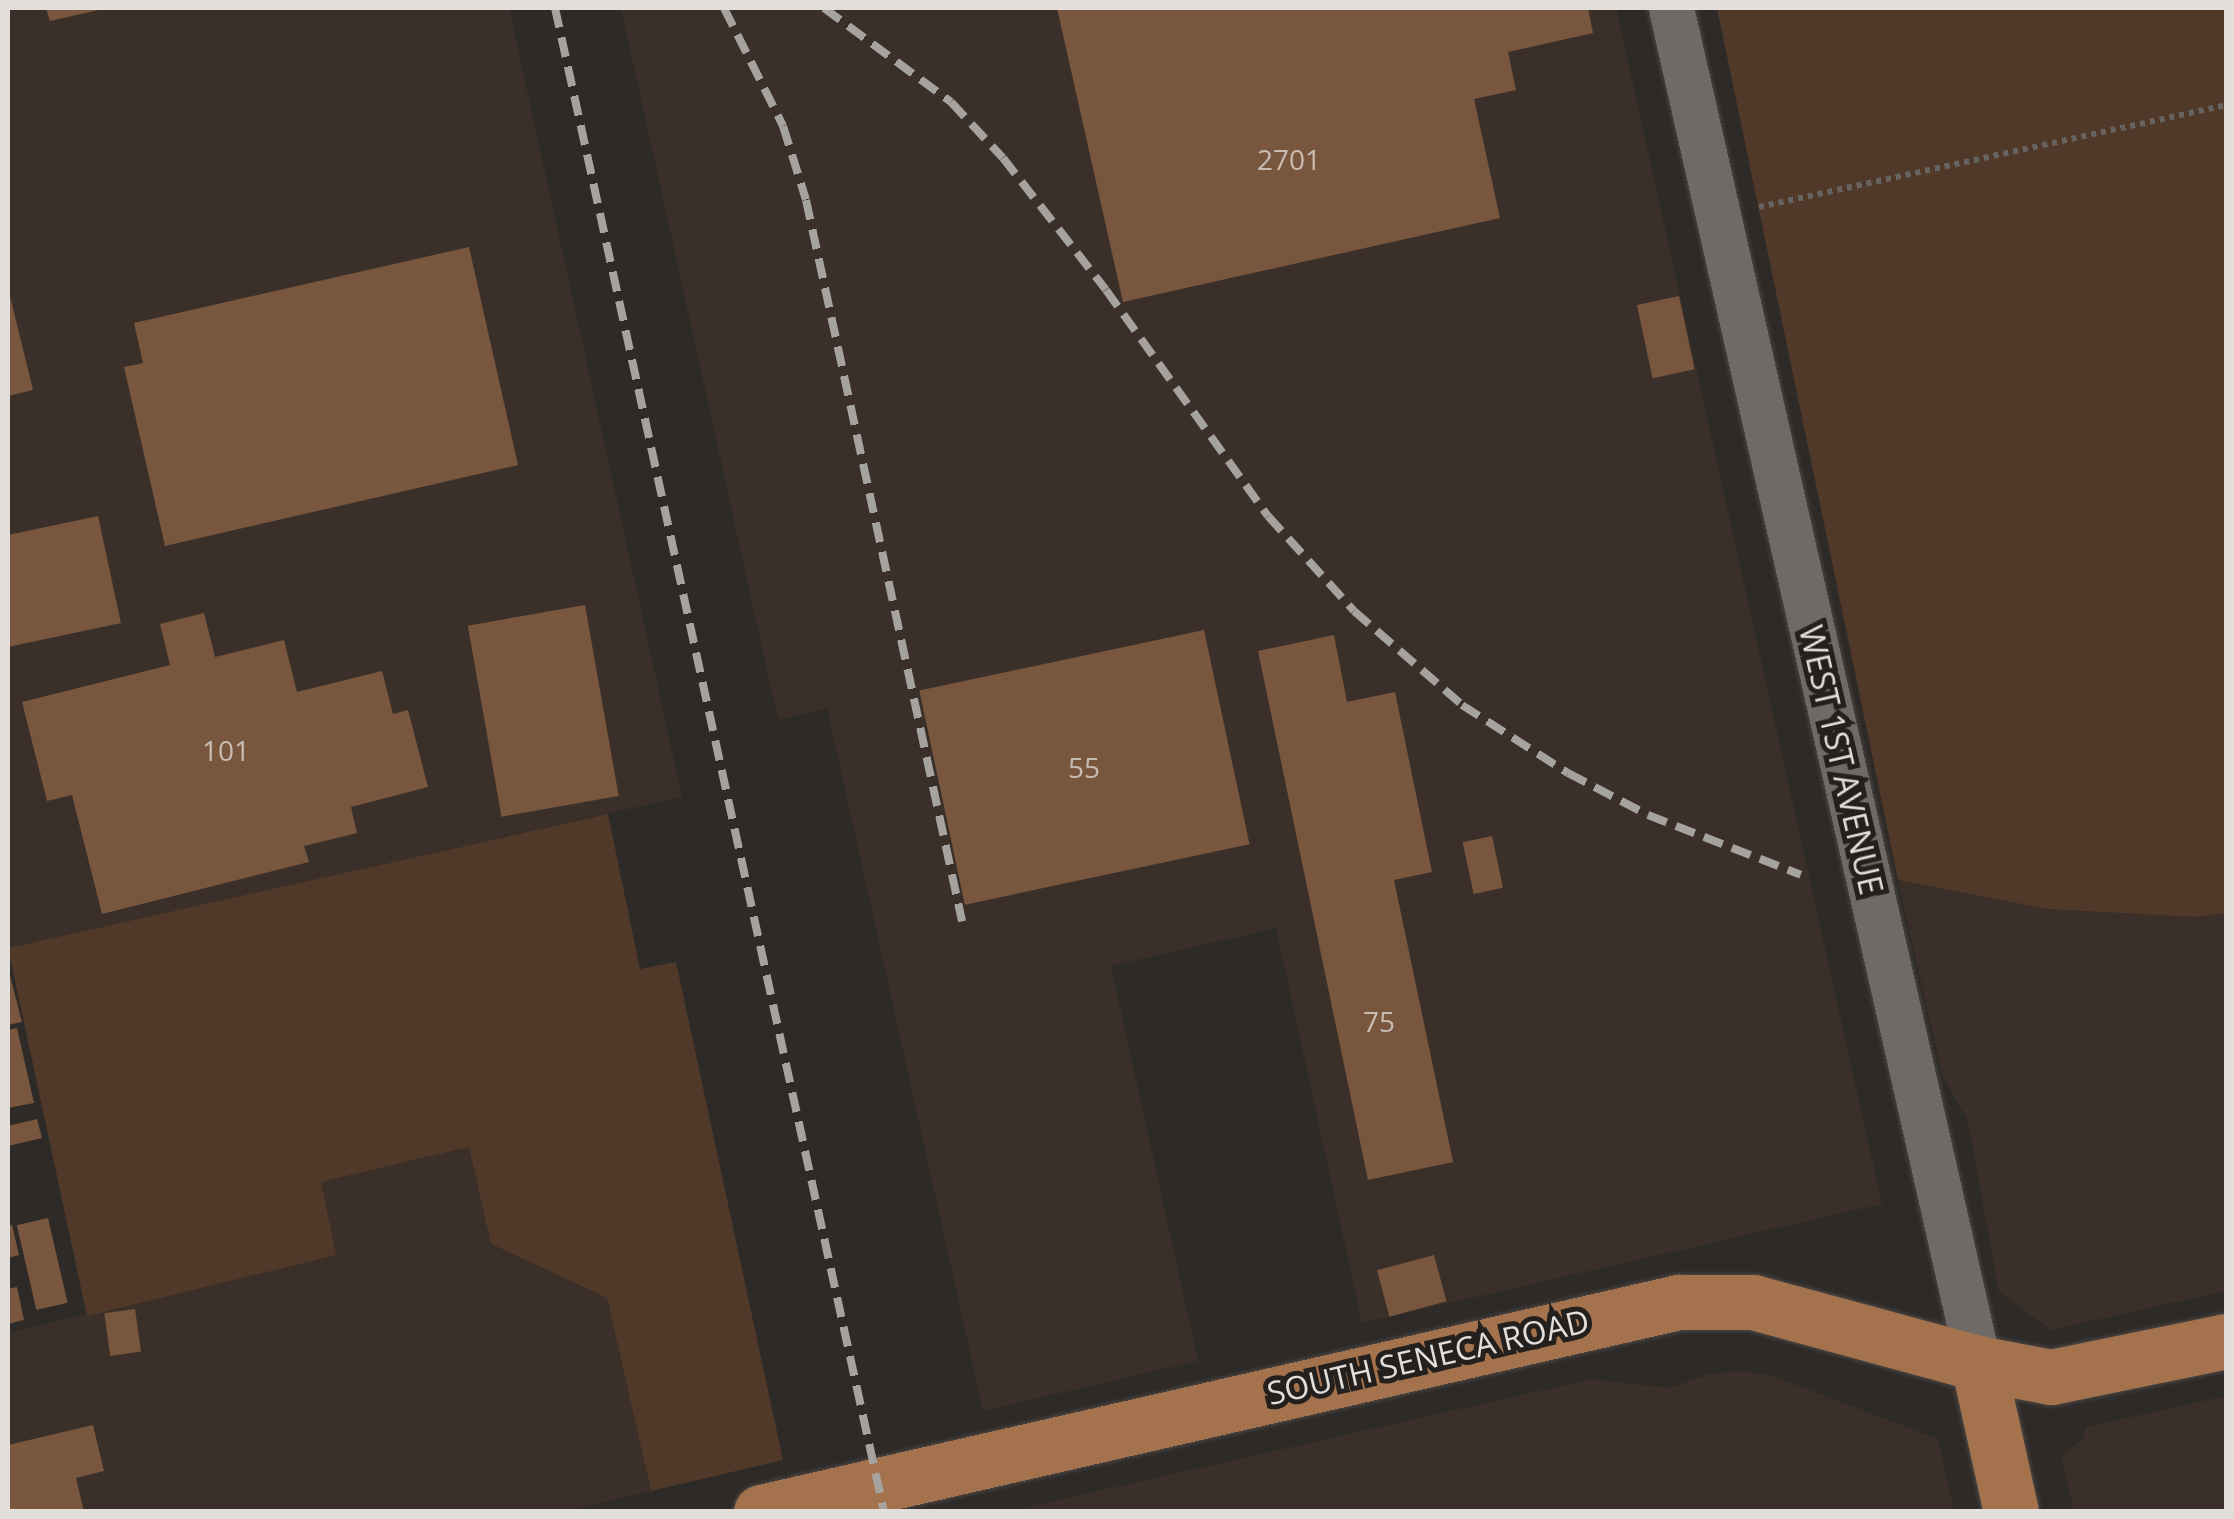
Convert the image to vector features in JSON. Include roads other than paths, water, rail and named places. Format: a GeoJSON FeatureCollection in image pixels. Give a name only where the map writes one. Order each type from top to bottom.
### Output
{"type":"FeatureCollection","features":[{"type":"Feature","properties":{"kind":"main road","name":"SOUTH SENECA ROAD"},"geometry":{"type":"LineString","coordinates":[[760,1512],[1679,1302],[1767,1305],[1978,1363],[2051,1376],[2226,1340]]}},
{"type":"Feature","properties":{"kind":"main road","name":"WEST 1ST AVENUE"},"geometry":{"type":"LineString","coordinates":[[1978,1363],[2011,1512]]}},
{"type":"Feature","properties":{"kind":"lane","name":"WEST 1ST AVENUE"},"geometry":{"type":"LineString","coordinates":[[1671,8],[1978,1363]]}},
{"type":"Feature","properties":{"kind":"railway"},"geometry":{"type":"LineString","coordinates":[[555,8],[884,1512]]}},
{"type":"Feature","properties":{"kind":"railway"},"geometry":{"type":"LineString","coordinates":[[724,8],[783,126],[806,200],[962,921]]}},
{"type":"Feature","properties":{"kind":"railway"},"geometry":{"type":"LineString","coordinates":[[824,8],[951,102],[1003,158],[1106,290],[1268,516],[1354,611],[1462,705],[1568,773],[1648,815],[1801,875]]}}]}
